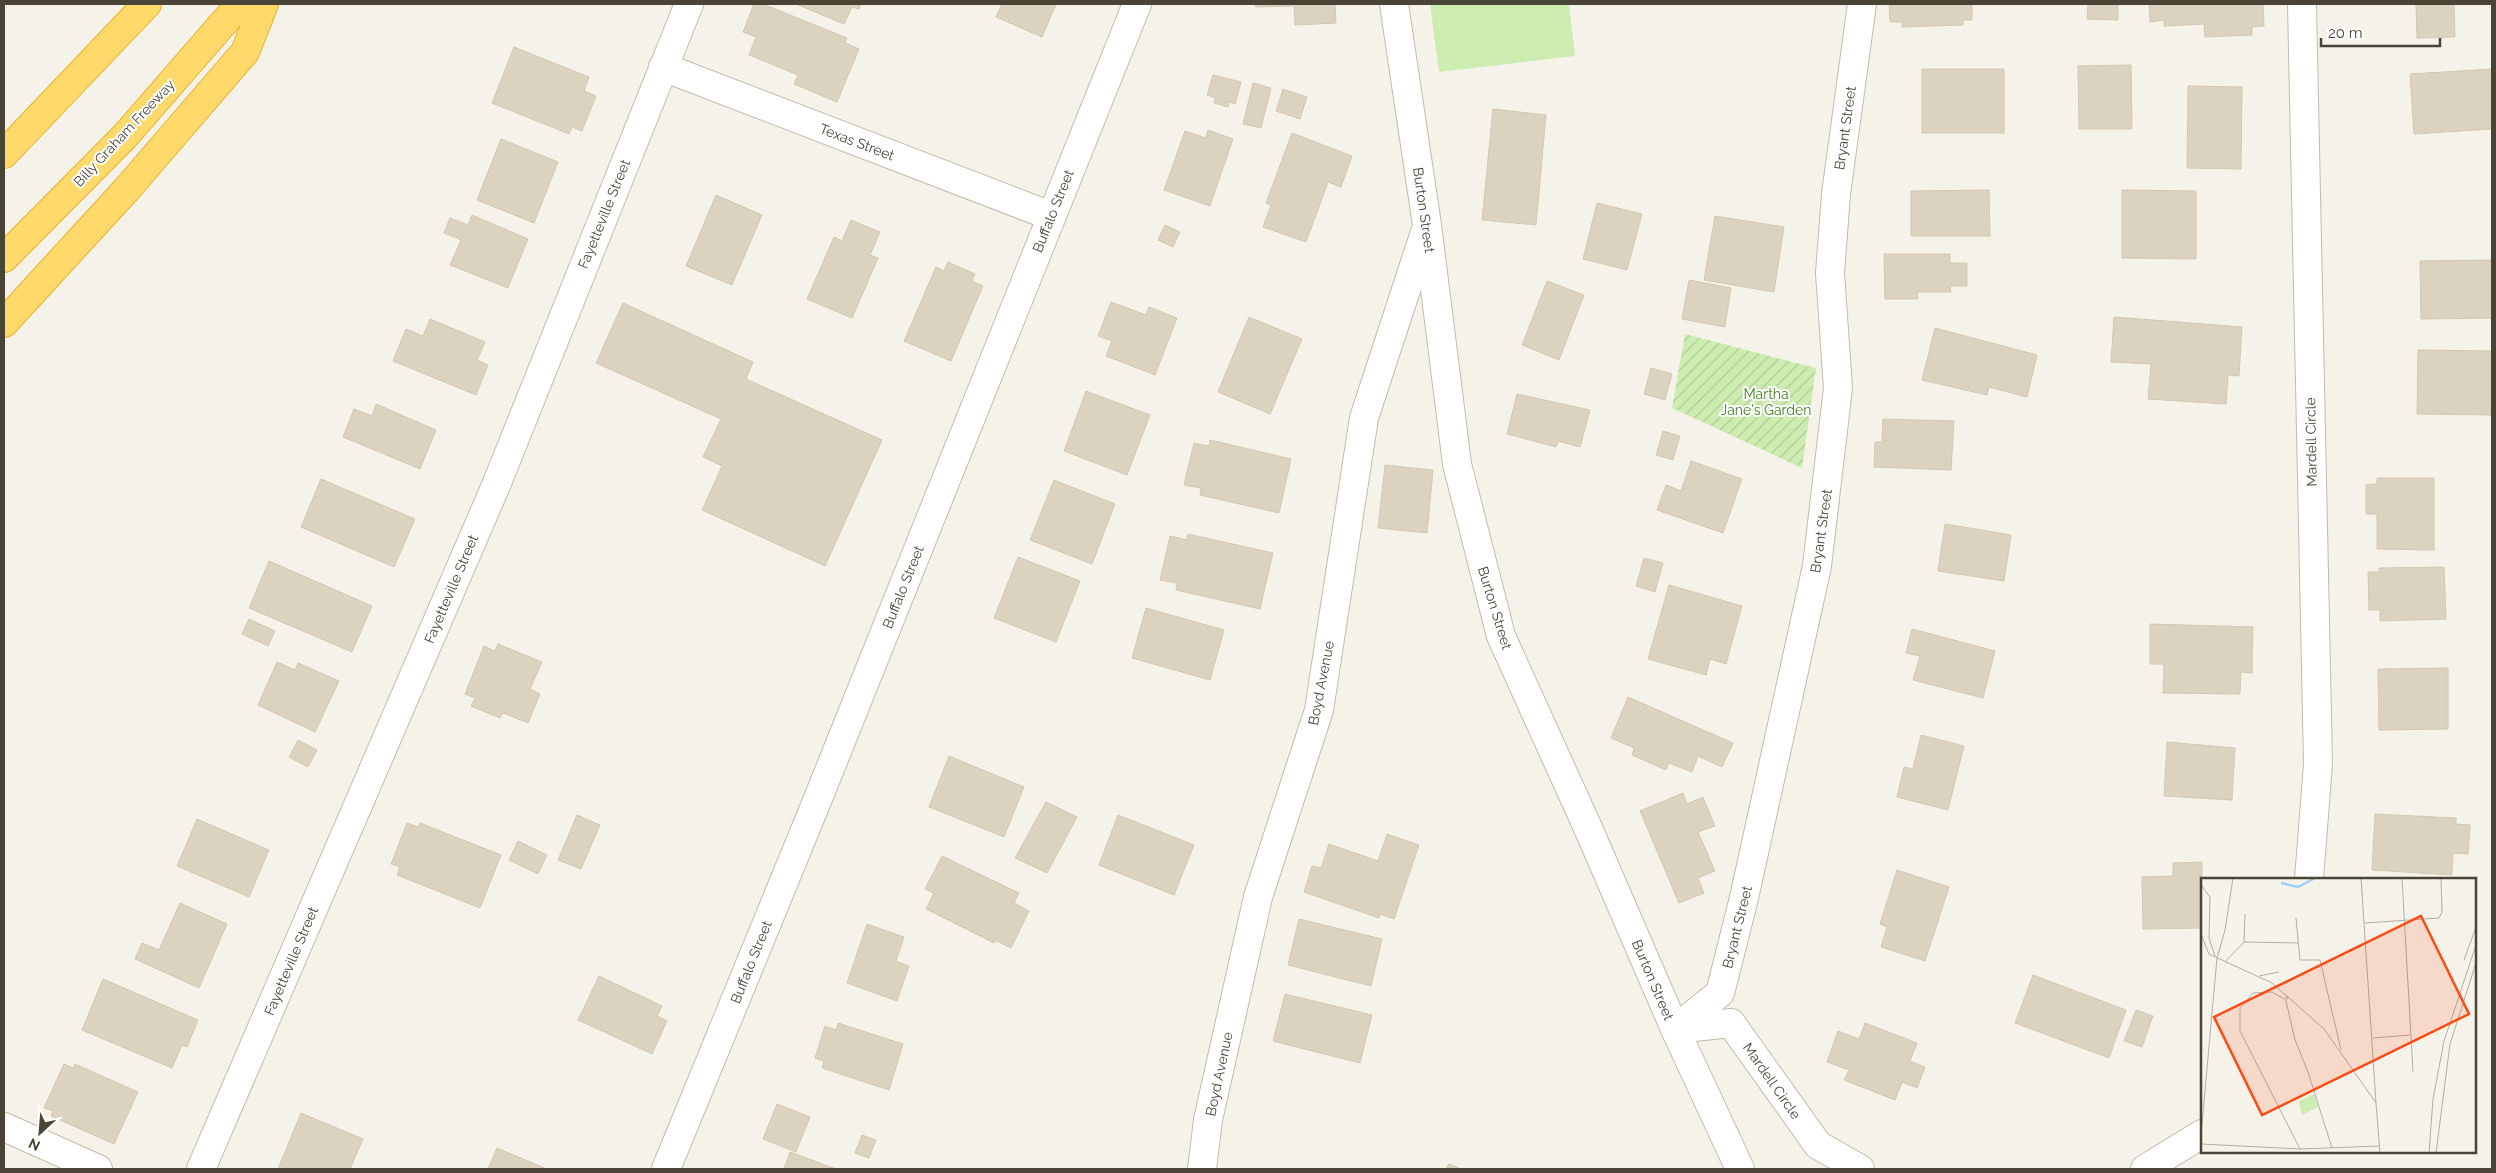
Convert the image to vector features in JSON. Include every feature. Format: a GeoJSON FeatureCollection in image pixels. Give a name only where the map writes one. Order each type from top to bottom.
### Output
{"type":"FeatureCollection","features":[{"type":"Feature","properties":{"kind":"highway"},"geometry":{"type":"LineString","coordinates":[[4,154],[147,4]]}},
{"type":"Feature","properties":{"kind":"highway","name":"Billy Graham Freeway"},"geometry":{"type":"LineString","coordinates":[[4,258],[124,136],[240,4]]}},
{"type":"Feature","properties":{"kind":"highway"},"geometry":{"type":"LineString","coordinates":[[4,323],[127,189],[245,52],[264,4]]}},
{"type":"Feature","properties":{"kind":"street","name":"Fayetteville Street"},"geometry":{"type":"LineString","coordinates":[[201,1169],[497,483],[689,4]]}},
{"type":"Feature","properties":{"kind":"street","name":"Buffalo Street"},"geometry":{"type":"LineString","coordinates":[[666,1169],[821,792],[1137,4]]}},
{"type":"Feature","properties":{"kind":"street","name":"Burton Street"},"geometry":{"type":"LineString","coordinates":[[1394,4],[1427,225],[1457,464],[1501,636],[1588,828],[1675,1029],[1740,1169]]}},
{"type":"Feature","properties":{"kind":"street","name":"Bryant Street"},"geometry":{"type":"LineString","coordinates":[[1675,1029],[1720,993],[1744,898],[1818,566],[1838,388],[1830,273],[1836,194],[1862,4]]}},
{"type":"Feature","properties":{"kind":"street","name":"Mardell Circle"},"geometry":{"type":"LineString","coordinates":[[2302,4],[2318,764],[2309,878]]}},
{"type":"Feature","properties":{"kind":"street","name":"Texas Street"},"geometry":{"type":"LineString","coordinates":[[663,67],[1051,216]]}},
{"type":"Feature","properties":{"kind":"street","name":"Boyd Avenue"},"geometry":{"type":"LineString","coordinates":[[1202,1169],[1208,1120],[1258,898],[1319,710],[1364,418],[1427,225]]}},
{"type":"Feature","properties":{"kind":"street","name":"Mardell Circle"},"geometry":{"type":"LineString","coordinates":[[1675,1029],[1731,1023],[1818,1145],[1860,1169]]}},
{"type":"Feature","properties":{"kind":"street"},"geometry":{"type":"LineString","coordinates":[[4,1126],[98,1169]]}},
{"type":"Feature","properties":{"kind":"street"},"geometry":{"type":"LineString","coordinates":[[2145,1169],[2201,1135]]}},
{"type":"Feature","properties":{"kind":"green space"},"geometry":{"type":"Polygon","coordinates":[[[1430,4],[1569,4],[1575,56],[1439,72],[1430,4]]]}},
{"type":"Feature","properties":{"kind":"green space","name":"Martha Jane's Garden"},"geometry":{"type":"Polygon","coordinates":[[[1685,334],[1816,368],[1802,468],[1672,408],[1685,334]]]}},
{"type":"Feature","properties":{"kind":"building"},"geometry":{"type":"Polygon","coordinates":[[[754,4],[763,4],[847,38],[845,43],[859,49],[837,102],[794,84],[798,75],[749,55],[756,37],[743,32],[754,4]]]}},
{"type":"Feature","properties":{"kind":"building"},"geometry":{"type":"Polygon","coordinates":[[[796,4],[861,4],[859,9],[852,7],[844,24],[796,4]]]}},
{"type":"Feature","properties":{"kind":"building"},"geometry":{"type":"Polygon","coordinates":[[[1002,4],[1056,4],[1042,37],[996,17],[1002,4]]]}},
{"type":"Feature","properties":{"kind":"building"},"geometry":{"type":"Polygon","coordinates":[[[1255,4],[1335,4],[1336,23],[1295,25],[1294,6],[1256,7],[1255,4]]]}},
{"type":"Feature","properties":{"kind":"building"},"geometry":{"type":"Polygon","coordinates":[[[1889,4],[1972,4],[1972,20],[1963,20],[1963,25],[1902,27],[1902,22],[1890,22],[1889,4]]]}},
{"type":"Feature","properties":{"kind":"building"},"geometry":{"type":"Polygon","coordinates":[[[2088,4],[2118,4],[2118,20],[2087,19],[2088,4]]]}},
{"type":"Feature","properties":{"kind":"building"},"geometry":{"type":"Polygon","coordinates":[[[2149,4],[2263,4],[2264,26],[2252,27],[2252,35],[2205,37],[2204,24],[2164,26],[2164,20],[2150,22],[2149,4]]]}},
{"type":"Feature","properties":{"kind":"building"},"geometry":{"type":"Polygon","coordinates":[[[2416,4],[2454,4],[2455,37],[2417,38],[2416,4]]]}},
{"type":"Feature","properties":{"kind":"building"},"geometry":{"type":"Polygon","coordinates":[[[514,47],[589,77],[584,91],[596,96],[582,131],[572,127],[569,134],[492,103],[514,47]]]}},
{"type":"Feature","properties":{"kind":"building"},"geometry":{"type":"Polygon","coordinates":[[[2131,65],[2132,129],[2079,129],[2078,66],[2131,65]]]}},
{"type":"Feature","properties":{"kind":"building"},"geometry":{"type":"Polygon","coordinates":[[[1922,69],[2004,69],[2004,133],[1922,133],[1922,69]]]}},
{"type":"Feature","properties":{"kind":"building"},"geometry":{"type":"Polygon","coordinates":[[[2492,69],[2492,129],[2414,134],[2410,74],[2492,69]]]}},
{"type":"Feature","properties":{"kind":"building"},"geometry":{"type":"Polygon","coordinates":[[[1213,75],[1241,82],[1235,104],[1229,102],[1228,107],[1214,103],[1215,98],[1207,95],[1213,75]]]}},
{"type":"Feature","properties":{"kind":"building"},"geometry":{"type":"Polygon","coordinates":[[[1253,83],[1271,88],[1261,128],[1243,124],[1253,83]]]}},
{"type":"Feature","properties":{"kind":"building"},"geometry":{"type":"Polygon","coordinates":[[[2188,86],[2242,87],[2241,169],[2187,168],[2188,86]]]}},
{"type":"Feature","properties":{"kind":"building"},"geometry":{"type":"Polygon","coordinates":[[[1283,89],[1307,97],[1300,119],[1276,111],[1283,89]]]}},
{"type":"Feature","properties":{"kind":"building"},"geometry":{"type":"Polygon","coordinates":[[[1493,109],[1546,115],[1536,225],[1482,220],[1493,109]]]}},
{"type":"Feature","properties":{"kind":"building"},"geometry":{"type":"Polygon","coordinates":[[[1208,130],[1233,139],[1210,206],[1164,190],[1185,131],[1206,138],[1208,130]]]}},
{"type":"Feature","properties":{"kind":"building"},"geometry":{"type":"Polygon","coordinates":[[[1292,133],[1352,156],[1341,187],[1328,182],[1306,242],[1263,227],[1271,205],[1266,203],[1292,133]]]}},
{"type":"Feature","properties":{"kind":"building"},"geometry":{"type":"Polygon","coordinates":[[[501,139],[558,162],[534,223],[477,200],[501,139]]]}},
{"type":"Feature","properties":{"kind":"building"},"geometry":{"type":"Polygon","coordinates":[[[1989,190],[1990,236],[1911,236],[1911,191],[1989,190]]]}},
{"type":"Feature","properties":{"kind":"building"},"geometry":{"type":"Polygon","coordinates":[[[2122,190],[2196,191],[2196,259],[2122,258],[2122,190]]]}},
{"type":"Feature","properties":{"kind":"building"},"geometry":{"type":"Polygon","coordinates":[[[716,195],[762,215],[732,285],[686,266],[716,195]]]}},
{"type":"Feature","properties":{"kind":"building"},"geometry":{"type":"Polygon","coordinates":[[[1597,203],[1642,214],[1627,270],[1583,259],[1597,203]]]}},
{"type":"Feature","properties":{"kind":"building"},"geometry":{"type":"Polygon","coordinates":[[[472,215],[528,239],[508,288],[450,265],[461,240],[444,233],[450,218],[468,225],[472,215]]]}},
{"type":"Feature","properties":{"kind":"building"},"geometry":{"type":"Polygon","coordinates":[[[1715,216],[1784,227],[1774,292],[1704,280],[1715,216]]]}},
{"type":"Feature","properties":{"kind":"building"},"geometry":{"type":"Polygon","coordinates":[[[851,220],[880,232],[870,255],[878,258],[852,318],[807,299],[834,237],[842,241],[851,220]]]}},
{"type":"Feature","properties":{"kind":"building"},"geometry":{"type":"Polygon","coordinates":[[[1165,225],[1180,232],[1173,247],[1158,240],[1165,225]]]}},
{"type":"Feature","properties":{"kind":"building"},"geometry":{"type":"Polygon","coordinates":[[[1884,254],[1950,254],[1950,263],[1967,263],[1967,286],[1950,286],[1951,292],[1917,292],[1918,299],[1885,299],[1884,254]]]}},
{"type":"Feature","properties":{"kind":"building"},"geometry":{"type":"Polygon","coordinates":[[[2492,260],[2492,318],[2421,319],[2420,261],[2492,260]]]}},
{"type":"Feature","properties":{"kind":"building"},"geometry":{"type":"Polygon","coordinates":[[[948,262],[975,274],[972,281],[983,286],[951,361],[904,341],[936,267],[944,271],[948,262]]]}},
{"type":"Feature","properties":{"kind":"building"},"geometry":{"type":"Polygon","coordinates":[[[1689,280],[1731,288],[1725,327],[1682,319],[1689,280]]]}},
{"type":"Feature","properties":{"kind":"building"},"geometry":{"type":"Polygon","coordinates":[[[1547,281],[1584,295],[1559,360],[1522,345],[1547,281]]]}},
{"type":"Feature","properties":{"kind":"building"},"geometry":{"type":"Polygon","coordinates":[[[1111,302],[1146,315],[1149,307],[1177,318],[1155,375],[1106,356],[1112,341],[1098,336],[1111,302]]]}},
{"type":"Feature","properties":{"kind":"building"},"geometry":{"type":"Polygon","coordinates":[[[623,303],[753,362],[746,379],[882,440],[825,566],[702,510],[722,466],[703,457],[721,419],[596,363],[623,303]]]}},
{"type":"Feature","properties":{"kind":"building"},"geometry":{"type":"Polygon","coordinates":[[[1249,317],[1302,339],[1270,414],[1218,392],[1249,317]]]}},
{"type":"Feature","properties":{"kind":"building"},"geometry":{"type":"Polygon","coordinates":[[[2114,317],[2242,327],[2239,376],[2228,375],[2226,404],[2148,399],[2151,364],[2111,362],[2114,317]]]}},
{"type":"Feature","properties":{"kind":"building"},"geometry":{"type":"Polygon","coordinates":[[[430,319],[485,342],[477,360],[488,365],[476,395],[393,361],[406,329],[423,336],[430,319]]]}},
{"type":"Feature","properties":{"kind":"building"},"geometry":{"type":"Polygon","coordinates":[[[1935,328],[2037,355],[2027,397],[1989,387],[1987,395],[1922,380],[1935,328]]]}},
{"type":"Feature","properties":{"kind":"building"},"geometry":{"type":"Polygon","coordinates":[[[2418,350],[2492,351],[2492,415],[2417,414],[2418,350]]]}},
{"type":"Feature","properties":{"kind":"building"},"geometry":{"type":"Polygon","coordinates":[[[1651,368],[1672,374],[1665,400],[1644,394],[1651,368]]]}},
{"type":"Feature","properties":{"kind":"building"},"geometry":{"type":"Polygon","coordinates":[[[1086,391],[1150,415],[1127,475],[1064,451],[1086,391]]]}},
{"type":"Feature","properties":{"kind":"building"},"geometry":{"type":"Polygon","coordinates":[[[1517,394],[1590,410],[1580,447],[1558,441],[1556,447],[1507,434],[1517,394]]]}},
{"type":"Feature","properties":{"kind":"building"},"geometry":{"type":"Polygon","coordinates":[[[376,404],[436,430],[420,469],[343,437],[354,409],[372,416],[376,404]]]}},
{"type":"Feature","properties":{"kind":"building"},"geometry":{"type":"Polygon","coordinates":[[[1883,419],[1954,421],[1951,470],[1874,467],[1875,442],[1882,442],[1883,419]]]}},
{"type":"Feature","properties":{"kind":"building"},"geometry":{"type":"Polygon","coordinates":[[[1663,431],[1680,436],[1673,460],[1656,455],[1663,431]]]}},
{"type":"Feature","properties":{"kind":"building"},"geometry":{"type":"Polygon","coordinates":[[[1210,440],[1291,459],[1279,513],[1200,495],[1201,488],[1184,485],[1194,443],[1209,446],[1210,440]]]}},
{"type":"Feature","properties":{"kind":"building"},"geometry":{"type":"Polygon","coordinates":[[[1691,461],[1742,479],[1723,533],[1657,510],[1666,485],[1681,491],[1691,461]]]}},
{"type":"Feature","properties":{"kind":"building"},"geometry":{"type":"Polygon","coordinates":[[[1385,465],[1433,470],[1427,533],[1378,528],[1385,465]]]}},
{"type":"Feature","properties":{"kind":"building"},"geometry":{"type":"Polygon","coordinates":[[[2377,478],[2434,478],[2434,550],[2377,549],[2377,514],[2366,514],[2366,485],[2377,484],[2377,478]]]}},
{"type":"Feature","properties":{"kind":"building"},"geometry":{"type":"Polygon","coordinates":[[[321,479],[415,519],[394,567],[301,527],[321,479]]]}},
{"type":"Feature","properties":{"kind":"building"},"geometry":{"type":"Polygon","coordinates":[[[1054,480],[1115,504],[1092,564],[1030,540],[1054,480]]]}},
{"type":"Feature","properties":{"kind":"building"},"geometry":{"type":"Polygon","coordinates":[[[1945,524],[2011,535],[2004,581],[1938,571],[1945,524]]]}},
{"type":"Feature","properties":{"kind":"building"},"geometry":{"type":"Polygon","coordinates":[[[1188,534],[1273,553],[1260,609],[1176,590],[1177,583],[1160,580],[1170,536],[1187,540],[1188,534]]]}},
{"type":"Feature","properties":{"kind":"building"},"geometry":{"type":"Polygon","coordinates":[[[1018,557],[1080,581],[1056,642],[994,618],[1018,557]]]}},
{"type":"Feature","properties":{"kind":"building"},"geometry":{"type":"Polygon","coordinates":[[[1644,558],[1663,563],[1655,592],[1636,586],[1644,558]]]}},
{"type":"Feature","properties":{"kind":"building"},"geometry":{"type":"Polygon","coordinates":[[[269,561],[372,606],[352,652],[249,608],[269,561]]]}},
{"type":"Feature","properties":{"kind":"building"},"geometry":{"type":"Polygon","coordinates":[[[2444,567],[2446,619],[2380,621],[2380,610],[2369,610],[2368,572],[2379,572],[2379,568],[2444,567]]]}},
{"type":"Feature","properties":{"kind":"building"},"geometry":{"type":"Polygon","coordinates":[[[1669,585],[1742,606],[1726,664],[1710,659],[1706,675],[1648,659],[1669,585]]]}},
{"type":"Feature","properties":{"kind":"building"},"geometry":{"type":"Polygon","coordinates":[[[1146,608],[1224,630],[1210,680],[1132,658],[1146,608]]]}},
{"type":"Feature","properties":{"kind":"building"},"geometry":{"type":"Polygon","coordinates":[[[249,619],[275,631],[268,646],[242,634],[249,619]]]}},
{"type":"Feature","properties":{"kind":"building"},"geometry":{"type":"Polygon","coordinates":[[[2150,624],[2253,627],[2252,673],[2241,672],[2240,694],[2163,693],[2164,664],[2150,664],[2150,624]]]}},
{"type":"Feature","properties":{"kind":"building"},"geometry":{"type":"Polygon","coordinates":[[[1912,629],[1995,651],[1983,698],[1913,680],[1920,656],[1906,653],[1912,629]]]}},
{"type":"Feature","properties":{"kind":"building"},"geometry":{"type":"Polygon","coordinates":[[[498,644],[542,662],[530,689],[540,694],[528,723],[503,713],[500,718],[471,706],[475,698],[465,694],[484,646],[495,651],[498,644]]]}},
{"type":"Feature","properties":{"kind":"building"},"geometry":{"type":"Polygon","coordinates":[[[277,662],[295,670],[298,663],[339,681],[315,732],[258,705],[277,662]]]}},
{"type":"Feature","properties":{"kind":"building"},"geometry":{"type":"Polygon","coordinates":[[[2448,668],[2448,729],[2379,730],[2378,669],[2448,668]]]}},
{"type":"Feature","properties":{"kind":"building"},"geometry":{"type":"Polygon","coordinates":[[[1628,697],[1733,743],[1722,767],[1698,756],[1692,772],[1669,763],[1666,770],[1632,755],[1634,748],[1611,738],[1628,697]]]}},
{"type":"Feature","properties":{"kind":"building"},"geometry":{"type":"Polygon","coordinates":[[[1921,735],[1964,746],[1948,810],[1897,797],[1904,767],[1913,769],[1921,735]]]}},
{"type":"Feature","properties":{"kind":"building"},"geometry":{"type":"Polygon","coordinates":[[[298,740],[317,750],[308,767],[289,757],[298,740]]]}},
{"type":"Feature","properties":{"kind":"building"},"geometry":{"type":"Polygon","coordinates":[[[2167,742],[2235,748],[2232,800],[2164,796],[2167,742]]]}},
{"type":"Feature","properties":{"kind":"building"},"geometry":{"type":"Polygon","coordinates":[[[949,756],[1024,787],[1004,837],[929,807],[949,756]]]}},
{"type":"Feature","properties":{"kind":"building"},"geometry":{"type":"Polygon","coordinates":[[[1683,793],[1687,804],[1703,797],[1715,826],[1698,832],[1715,871],[1698,878],[1704,893],[1679,903],[1640,811],[1683,793]]]}},
{"type":"Feature","properties":{"kind":"building"},"geometry":{"type":"Polygon","coordinates":[[[1046,802],[1077,817],[1047,873],[1015,858],[1046,802]]]}},
{"type":"Feature","properties":{"kind":"building"},"geometry":{"type":"Polygon","coordinates":[[[2375,814],[2456,818],[2456,824],[2470,825],[2468,854],[2453,853],[2452,875],[2372,870],[2375,814]]]}},
{"type":"Feature","properties":{"kind":"building"},"geometry":{"type":"Polygon","coordinates":[[[577,815],[600,825],[581,869],[558,860],[577,815]]]}},
{"type":"Feature","properties":{"kind":"building"},"geometry":{"type":"Polygon","coordinates":[[[1118,815],[1194,845],[1174,895],[1099,865],[1118,815]]]}},
{"type":"Feature","properties":{"kind":"building"},"geometry":{"type":"Polygon","coordinates":[[[197,819],[269,850],[249,897],[177,866],[197,819]]]}},
{"type":"Feature","properties":{"kind":"building"},"geometry":{"type":"Polygon","coordinates":[[[407,823],[418,827],[420,823],[501,855],[480,908],[397,875],[400,867],[391,864],[407,823]]]}},
{"type":"Feature","properties":{"kind":"building"},"geometry":{"type":"Polygon","coordinates":[[[1387,834],[1419,845],[1394,919],[1380,914],[1379,918],[1304,892],[1312,866],[1321,868],[1329,844],[1378,861],[1387,834]]]}},
{"type":"Feature","properties":{"kind":"building"},"geometry":{"type":"Polygon","coordinates":[[[518,841],[547,855],[538,874],[509,860],[518,841]]]}},
{"type":"Feature","properties":{"kind":"building"},"geometry":{"type":"Polygon","coordinates":[[[942,856],[1019,893],[1014,903],[1029,911],[1011,948],[995,940],[994,943],[926,909],[934,893],[925,889],[942,856]]]}},
{"type":"Feature","properties":{"kind":"building"},"geometry":{"type":"Polygon","coordinates":[[[2202,862],[2201,928],[2143,929],[2142,877],[2173,876],[2173,863],[2202,862]]]}},
{"type":"Feature","properties":{"kind":"building"},"geometry":{"type":"Polygon","coordinates":[[[1897,870],[1949,887],[1925,961],[1881,947],[1887,927],[1880,924],[1897,870]]]}},
{"type":"Feature","properties":{"kind":"building"},"geometry":{"type":"Polygon","coordinates":[[[180,903],[227,924],[199,988],[135,959],[142,943],[159,950],[180,903]]]}},
{"type":"Feature","properties":{"kind":"building"},"geometry":{"type":"Polygon","coordinates":[[[1299,919],[1382,939],[1371,986],[1288,965],[1299,919]]]}},
{"type":"Feature","properties":{"kind":"building"},"geometry":{"type":"Polygon","coordinates":[[[867,924],[904,937],[896,961],[909,966],[897,1001],[847,983],[867,924]]]}},
{"type":"Feature","properties":{"kind":"building"},"geometry":{"type":"Polygon","coordinates":[[[2033,975],[2126,1010],[2109,1058],[2015,1023],[2033,975]]]}},
{"type":"Feature","properties":{"kind":"building"},"geometry":{"type":"Polygon","coordinates":[[[599,976],[662,1006],[657,1016],[667,1021],[652,1054],[578,1020],[599,976]]]}},
{"type":"Feature","properties":{"kind":"building"},"geometry":{"type":"Polygon","coordinates":[[[103,979],[198,1020],[187,1047],[182,1045],[172,1068],[82,1030],[103,979]]]}},
{"type":"Feature","properties":{"kind":"building"},"geometry":{"type":"Polygon","coordinates":[[[1285,994],[1372,1015],[1360,1063],[1273,1041],[1285,994]]]}},
{"type":"Feature","properties":{"kind":"building"},"geometry":{"type":"Polygon","coordinates":[[[2136,1010],[2153,1016],[2142,1047],[2124,1041],[2136,1010]]]}},
{"type":"Feature","properties":{"kind":"building"},"geometry":{"type":"Polygon","coordinates":[[[838,1023],[903,1044],[889,1090],[822,1068],[824,1061],[815,1058],[825,1026],[836,1030],[838,1023]]]}},
{"type":"Feature","properties":{"kind":"building"},"geometry":{"type":"Polygon","coordinates":[[[1865,1023],[1917,1043],[1910,1061],[1925,1067],[1917,1088],[1902,1082],[1895,1100],[1844,1080],[1849,1070],[1827,1062],[1838,1031],[1859,1039],[1865,1023]]]}},
{"type":"Feature","properties":{"kind":"building"},"geometry":{"type":"Polygon","coordinates":[[[64,1064],[73,1068],[75,1064],[138,1092],[114,1144],[51,1116],[53,1111],[44,1108],[64,1064]]]}},
{"type":"Feature","properties":{"kind":"building"},"geometry":{"type":"Polygon","coordinates":[[[777,1104],[810,1117],[796,1152],[763,1139],[777,1104]]]}},
{"type":"Feature","properties":{"kind":"building"},"geometry":{"type":"Polygon","coordinates":[[[301,1113],[363,1139],[350,1169],[278,1169],[301,1113]]]}},
{"type":"Feature","properties":{"kind":"building"},"geometry":{"type":"Polygon","coordinates":[[[862,1135],[876,1140],[869,1158],[855,1153],[862,1135]]]}},
{"type":"Feature","properties":{"kind":"building"},"geometry":{"type":"Polygon","coordinates":[[[497,1148],[547,1169],[488,1169],[497,1148]]]}},
{"type":"Feature","properties":{"kind":"building"},"geometry":{"type":"Polygon","coordinates":[[[790,1152],[836,1169],[784,1169],[790,1152]]]}},
{"type":"Feature","properties":{"kind":"building"},"geometry":{"type":"Polygon","coordinates":[[[1449,1164],[1461,1169],[1446,1169],[1449,1164]]]}}]}
